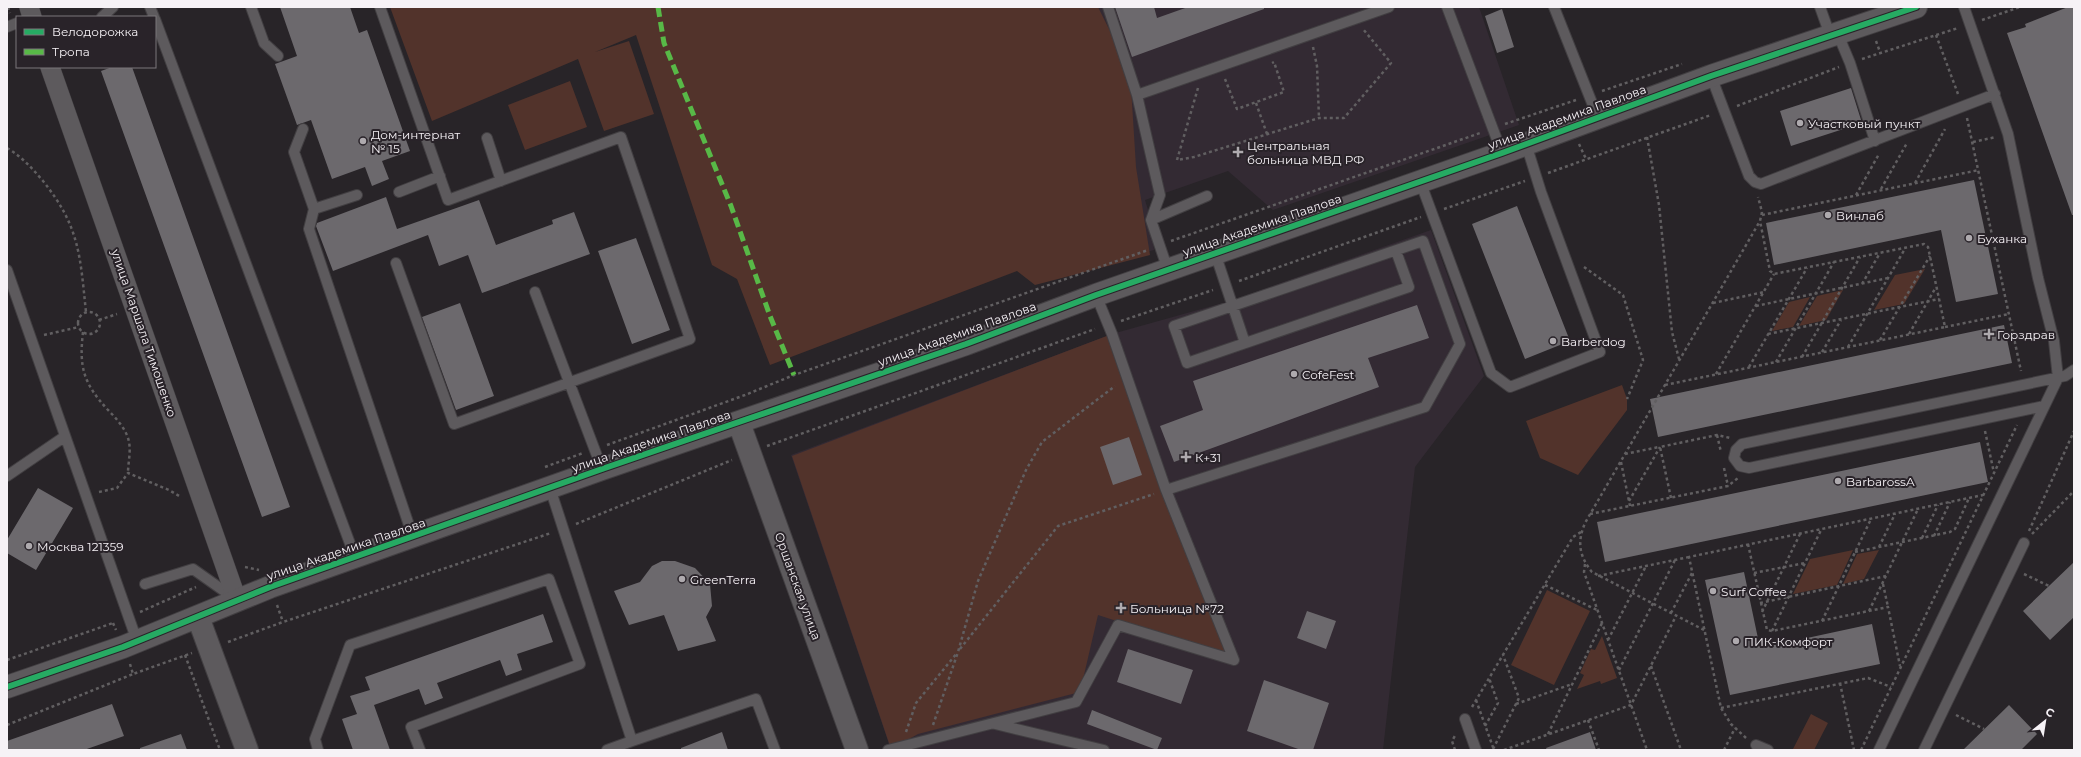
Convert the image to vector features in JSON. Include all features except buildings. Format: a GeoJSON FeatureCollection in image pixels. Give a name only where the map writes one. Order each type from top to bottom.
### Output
{"type":"FeatureCollection","features":[{"type":"Feature","properties":{"kind":"street","name":"улица Академика Павлова"},"geometry":{"type":"LineString","coordinates":[[7,688],[130,644],[237,600],[355,557],[602,469],[959,346],[1168,270],[1502,153],[1711,76],[1916,7]]}},
{"type":"Feature","properties":{"kind":"street","name":"улица Маршала Тимошенко"},"geometry":{"type":"LineString","coordinates":[[50,68],[237,600]]}},
{"type":"Feature","properties":{"kind":"street","name":"Оршанская улица"},"geometry":{"type":"LineString","coordinates":[[739,423],[857,750]]}},
{"type":"Feature","properties":{"kind":"street"},"geometry":{"type":"LineString","coordinates":[[198,617],[247,750]]}},
{"type":"Feature","properties":{"kind":"lane"},"geometry":{"type":"LineString","coordinates":[[103,16],[113,7]]}},
{"type":"Feature","properties":{"kind":"lane"},"geometry":{"type":"LineString","coordinates":[[251,7],[264,42],[278,56]]}},
{"type":"Feature","properties":{"kind":"lane"},"geometry":{"type":"LineString","coordinates":[[380,7],[448,200],[621,137],[690,339],[570,384],[454,424],[396,263]]}},
{"type":"Feature","properties":{"kind":"lane"},"geometry":{"type":"LineString","coordinates":[[1108,7],[1137,95],[1160,195],[1151,220],[1168,270]]}},
{"type":"Feature","properties":{"kind":"lane"},"geometry":{"type":"LineString","coordinates":[[1137,95],[1389,7]]}},
{"type":"Feature","properties":{"kind":"lane"},"geometry":{"type":"LineString","coordinates":[[1448,7],[1502,153]]}},
{"type":"Feature","properties":{"kind":"lane"},"geometry":{"type":"LineString","coordinates":[[1554,7],[1598,118]]}},
{"type":"Feature","properties":{"kind":"lane"},"geometry":{"type":"LineString","coordinates":[[1820,7],[1833,34],[1850,63],[1875,141]]}},
{"type":"Feature","properties":{"kind":"lane"},"geometry":{"type":"LineString","coordinates":[[1879,750],[2058,378],[2055,346],[2038,278],[2008,134],[1964,7]]}},
{"type":"Feature","properties":{"kind":"lane"},"geometry":{"type":"LineString","coordinates":[[156,21],[355,557]]}},
{"type":"Feature","properties":{"kind":"lane"},"geometry":{"type":"LineString","coordinates":[[1711,76],[1749,176],[1752,180],[1758,183],[1765,183],[1955,111],[1995,94]]}},
{"type":"Feature","properties":{"kind":"lane"},"geometry":{"type":"LineString","coordinates":[[303,129],[294,152],[314,209],[309,229],[413,537]]}},
{"type":"Feature","properties":{"kind":"lane"},"geometry":{"type":"LineString","coordinates":[[487,138],[501,181]]}},
{"type":"Feature","properties":{"kind":"lane"},"geometry":{"type":"LineString","coordinates":[[1420,181],[1491,373],[1510,387],[1600,352],[1526,144]]}},
{"type":"Feature","properties":{"kind":"lane"},"geometry":{"type":"LineString","coordinates":[[399,192],[440,176]]}},
{"type":"Feature","properties":{"kind":"lane"},"geometry":{"type":"LineString","coordinates":[[314,209],[357,195]]}},
{"type":"Feature","properties":{"kind":"lane"},"geometry":{"type":"LineString","coordinates":[[1151,220],[1207,196]]}},
{"type":"Feature","properties":{"kind":"lane"},"geometry":{"type":"LineString","coordinates":[[1166,490],[1425,407],[1460,344],[1423,241],[1174,326],[1187,363],[1409,287],[1396,251]]}},
{"type":"Feature","properties":{"kind":"lane"},"geometry":{"type":"LineString","coordinates":[[1215,254],[1245,343]]}},
{"type":"Feature","properties":{"kind":"lane"},"geometry":{"type":"LineString","coordinates":[[7,270],[85,496],[130,644]]}},
{"type":"Feature","properties":{"kind":"lane"},"geometry":{"type":"LineString","coordinates":[[535,292],[602,469]]}},
{"type":"Feature","properties":{"kind":"lane"},"geometry":{"type":"LineString","coordinates":[[888,750],[1076,702],[1118,625],[1234,660],[1166,490],[1109,325],[1096,296]]}},
{"type":"Feature","properties":{"kind":"lane"},"geometry":{"type":"LineString","coordinates":[[2044,406],[1749,468],[1740,466],[1734,458],[1736,450],[1742,444],[2067,376],[2074,370]]}},
{"type":"Feature","properties":{"kind":"lane"},"geometry":{"type":"LineString","coordinates":[[7,476],[64,437]]}},
{"type":"Feature","properties":{"kind":"lane"},"geometry":{"type":"LineString","coordinates":[[550,488],[632,741]]}},
{"type":"Feature","properties":{"kind":"lane"},"geometry":{"type":"LineString","coordinates":[[1924,750],[2024,543]]}},
{"type":"Feature","properties":{"kind":"lane"},"geometry":{"type":"LineString","coordinates":[[145,584],[193,569],[237,600]]}},
{"type":"Feature","properties":{"kind":"lane"},"geometry":{"type":"LineString","coordinates":[[318,750],[314,739],[350,646],[549,579],[580,664],[411,727],[420,750]]}},
{"type":"Feature","properties":{"kind":"lane"},"geometry":{"type":"LineString","coordinates":[[607,750],[756,698],[775,750]]}},
{"type":"Feature","properties":{"kind":"lane"},"geometry":{"type":"LineString","coordinates":[[1465,719],[1476,750]]}},
{"type":"Feature","properties":{"kind":"lane"},"geometry":{"type":"LineString","coordinates":[[993,724],[1104,750]]}},
{"type":"Feature","properties":{"kind":"path"},"geometry":{"type":"LineString","coordinates":[[7,725],[134,674],[186,655],[563,529],[751,453],[1109,325],[1226,286],[1647,138],[1850,63],[2020,7]]}},
{"type":"Feature","properties":{"kind":"path"},"geometry":{"type":"LineString","coordinates":[[1203,72],[1177,160],[1194,157],[1319,118],[1344,118],[1391,63],[1355,19]]}},
{"type":"Feature","properties":{"kind":"path"},"geometry":{"type":"LineString","coordinates":[[1310,35],[1317,66],[1319,118]]}},
{"type":"Feature","properties":{"kind":"path"},"geometry":{"type":"LineString","coordinates":[[1226,79],[1237,109],[1284,92],[1274,62],[1267,65]]}},
{"type":"Feature","properties":{"kind":"path"},"geometry":{"type":"LineString","coordinates":[[745,395],[794,375],[1159,246],[1688,62]]}},
{"type":"Feature","properties":{"kind":"path"},"geometry":{"type":"LineString","coordinates":[[1256,102],[1267,134]]}},
{"type":"Feature","properties":{"kind":"path"},"geometry":{"type":"LineString","coordinates":[[1915,183],[1955,111]]}},
{"type":"Feature","properties":{"kind":"path"},"geometry":{"type":"LineString","coordinates":[[1881,190],[1917,125]]}},
{"type":"Feature","properties":{"kind":"path"},"geometry":{"type":"LineString","coordinates":[[1973,142],[2008,134]]}},
{"type":"Feature","properties":{"kind":"path"},"geometry":{"type":"LineString","coordinates":[[1856,195],[1889,136]]}},
{"type":"Feature","properties":{"kind":"path"},"geometry":{"type":"LineString","coordinates":[[1647,138],[1659,205],[1672,332],[1680,359]]}},
{"type":"Feature","properties":{"kind":"path"},"geometry":{"type":"LineString","coordinates":[[7,148],[22,158],[59,201],[73,228],[79,249],[86,312]]}},
{"type":"Feature","properties":{"kind":"path"},"geometry":{"type":"LineString","coordinates":[[1762,215],[1979,170]]}},
{"type":"Feature","properties":{"kind":"path"},"geometry":{"type":"LineString","coordinates":[[1647,750],[1584,572],[1585,564],[1579,547],[1581,532],[1620,461],[1760,221],[1762,215],[1752,180]]}},
{"type":"Feature","properties":{"kind":"path"},"geometry":{"type":"LineString","coordinates":[[1760,221],[1770,271],[1774,274]]}},
{"type":"Feature","properties":{"kind":"path"},"geometry":{"type":"LineString","coordinates":[[1774,274],[1924,244],[1928,247],[1945,327]]}},
{"type":"Feature","properties":{"kind":"path"},"geometry":{"type":"LineString","coordinates":[[1848,347],[1906,247]]}},
{"type":"Feature","properties":{"kind":"path"},"geometry":{"type":"LineString","coordinates":[[1862,284],[1880,252]]}},
{"type":"Feature","properties":{"kind":"path"},"geometry":{"type":"LineString","coordinates":[[1564,253],[1623,295],[1643,360],[1627,399]]}},
{"type":"Feature","properties":{"kind":"path"},"geometry":{"type":"LineString","coordinates":[[1880,340],[1930,255]]}},
{"type":"Feature","properties":{"kind":"path"},"geometry":{"type":"LineString","coordinates":[[1802,357],[1860,257]]}},
{"type":"Feature","properties":{"kind":"path"},"geometry":{"type":"LineString","coordinates":[[1776,362],[1834,262]]}},
{"type":"Feature","properties":{"kind":"path"},"geometry":{"type":"LineString","coordinates":[[1749,368],[1807,268]]}},
{"type":"Feature","properties":{"kind":"path"},"geometry":{"type":"LineString","coordinates":[[1716,375],[1774,274]]}},
{"type":"Feature","properties":{"kind":"path"},"geometry":{"type":"LineString","coordinates":[[1756,306],[1888,278]]}},
{"type":"Feature","properties":{"kind":"path"},"geometry":{"type":"LineString","coordinates":[[1908,334],[1936,286]]}},
{"type":"Feature","properties":{"kind":"path"},"geometry":{"type":"LineString","coordinates":[[1712,303],[1764,292]]}},
{"type":"Feature","properties":{"kind":"path"},"geometry":{"type":"LineString","coordinates":[[1768,334],[1939,299]]}},
{"type":"Feature","properties":{"kind":"path"},"geometry":{"type":"LineString","coordinates":[[83,332],[94,332],[98,327],[99,320],[96,314],[86,312]]}},
{"type":"Feature","properties":{"kind":"path"},"geometry":{"type":"LineString","coordinates":[[85,496],[117,488],[128,473],[129,442],[119,421],[106,408],[84,376],[81,350],[83,332],[79,327],[78,319],[86,312]]}},
{"type":"Feature","properties":{"kind":"path"},"geometry":{"type":"LineString","coordinates":[[99,320],[120,313]]}},
{"type":"Feature","properties":{"kind":"path"},"geometry":{"type":"LineString","coordinates":[[1664,385],[2009,314]]}},
{"type":"Feature","properties":{"kind":"path"},"geometry":{"type":"LineString","coordinates":[[1822,352],[1841,319]]}},
{"type":"Feature","properties":{"kind":"path"},"geometry":{"type":"LineString","coordinates":[[30,339],[79,327]]}},
{"type":"Feature","properties":{"kind":"path"},"geometry":{"type":"LineString","coordinates":[[928,740],[958,652],[978,581],[1026,470],[1042,442],[1127,377]]}},
{"type":"Feature","properties":{"kind":"path"},"geometry":{"type":"LineString","coordinates":[[1983,419],[1994,473]]}},
{"type":"Feature","properties":{"kind":"path"},"geometry":{"type":"LineString","coordinates":[[2024,543],[2074,432]]}},
{"type":"Feature","properties":{"kind":"path"},"geometry":{"type":"LineString","coordinates":[[1625,454],[1717,435]]}},
{"type":"Feature","properties":{"kind":"path"},"geometry":{"type":"LineString","coordinates":[[1660,447],[1671,498]]}},
{"type":"Feature","properties":{"kind":"path"},"geometry":{"type":"LineString","coordinates":[[1629,501],[1660,447]]}},
{"type":"Feature","properties":{"kind":"path"},"geometry":{"type":"LineString","coordinates":[[1620,461],[1630,506]]}},
{"type":"Feature","properties":{"kind":"path"},"geometry":{"type":"LineString","coordinates":[[128,473],[169,490],[182,498]]}},
{"type":"Feature","properties":{"kind":"path"},"geometry":{"type":"LineString","coordinates":[[1590,514],[1728,486]]}},
{"type":"Feature","properties":{"kind":"path"},"geometry":{"type":"LineString","coordinates":[[900,746],[916,703],[1058,526],[1166,490]]}},
{"type":"Feature","properties":{"kind":"path"},"geometry":{"type":"LineString","coordinates":[[2024,543],[2074,490]]}},
{"type":"Feature","properties":{"kind":"path"},"geometry":{"type":"LineString","coordinates":[[1598,576],[2003,491]]}},
{"type":"Feature","properties":{"kind":"path"},"geometry":{"type":"LineString","coordinates":[[1855,552],[1934,536],[1954,530],[1970,498]]}},
{"type":"Feature","properties":{"kind":"path"},"geometry":{"type":"LineString","coordinates":[[1934,536],[1950,502]]}},
{"type":"Feature","properties":{"kind":"path"},"geometry":{"type":"LineString","coordinates":[[1922,538],[1939,504]]}},
{"type":"Feature","properties":{"kind":"path"},"geometry":{"type":"LineString","coordinates":[[1869,611],[1918,508]]}},
{"type":"Feature","properties":{"kind":"path"},"geometry":{"type":"LineString","coordinates":[[1879,547],[1895,514]]}},
{"type":"Feature","properties":{"kind":"path"},"geometry":{"type":"LineString","coordinates":[[1822,621],[1872,518]]}},
{"type":"Feature","properties":{"kind":"path"},"geometry":{"type":"LineString","coordinates":[[1772,631],[1822,529]]}},
{"type":"Feature","properties":{"kind":"path"},"geometry":{"type":"LineString","coordinates":[[1455,750],[1452,741],[1573,537],[1581,532]]}},
{"type":"Feature","properties":{"kind":"path"},"geometry":{"type":"LineString","coordinates":[[1762,612],[1800,534]]}},
{"type":"Feature","properties":{"kind":"path"},"geometry":{"type":"LineString","coordinates":[[1748,544],[1766,628],[1772,631],[1888,607]]}},
{"type":"Feature","properties":{"kind":"path"},"geometry":{"type":"LineString","coordinates":[[1688,557],[1720,708],[1734,728],[1760,748]]}},
{"type":"Feature","properties":{"kind":"path"},"geometry":{"type":"LineString","coordinates":[[1619,670],[1675,560]]}},
{"type":"Feature","properties":{"kind":"path"},"geometry":{"type":"LineString","coordinates":[[1754,573],[1805,563]]}},
{"type":"Feature","properties":{"kind":"path"},"geometry":{"type":"LineString","coordinates":[[1585,564],[1598,576],[1704,630]]}},
{"type":"Feature","properties":{"kind":"path"},"geometry":{"type":"LineString","coordinates":[[1608,641],[1646,566]]}},
{"type":"Feature","properties":{"kind":"path"},"geometry":{"type":"LineString","coordinates":[[1671,613],[1692,572]]}},
{"type":"Feature","properties":{"kind":"path"},"geometry":{"type":"LineString","coordinates":[[2020,572],[2049,586]]}},
{"type":"Feature","properties":{"kind":"path"},"geometry":{"type":"LineString","coordinates":[[1760,603],[1886,576]]}},
{"type":"Feature","properties":{"kind":"path"},"geometry":{"type":"LineString","coordinates":[[1883,583],[1900,668]]}},
{"type":"Feature","properties":{"kind":"path"},"geometry":{"type":"LineString","coordinates":[[1545,584],[1597,610]]}},
{"type":"Feature","properties":{"kind":"path"},"geometry":{"type":"LineString","coordinates":[[1504,750],[1631,705],[1676,616]]}},
{"type":"Feature","properties":{"kind":"path"},"geometry":{"type":"LineString","coordinates":[[7,660],[113,623],[130,644],[134,674]]}},
{"type":"Feature","properties":{"kind":"path"},"geometry":{"type":"LineString","coordinates":[[1548,734],[1602,623]]}},
{"type":"Feature","properties":{"kind":"path"},"geometry":{"type":"LineString","coordinates":[[186,655],[220,750]]}},
{"type":"Feature","properties":{"kind":"path"},"geometry":{"type":"LineString","coordinates":[[1494,749],[1519,698],[1503,655]]}},
{"type":"Feature","properties":{"kind":"path"},"geometry":{"type":"LineString","coordinates":[[1651,666],[1681,750]]}},
{"type":"Feature","properties":{"kind":"path"},"geometry":{"type":"LineString","coordinates":[[1485,726],[1498,703],[1489,678]]}},
{"type":"Feature","properties":{"kind":"path"},"geometry":{"type":"LineString","coordinates":[[1720,708],[1870,678],[1891,687]]}},
{"type":"Feature","properties":{"kind":"path"},"geometry":{"type":"LineString","coordinates":[[1840,683],[1854,750]]}},
{"type":"Feature","properties":{"kind":"path"},"geometry":{"type":"LineString","coordinates":[[1516,704],[1572,684]]}},
{"type":"Feature","properties":{"kind":"path"},"geometry":{"type":"LineString","coordinates":[[1476,700],[1494,749]]}},
{"type":"Feature","properties":{"kind":"path"},"geometry":{"type":"LineString","coordinates":[[1954,714],[1984,729]]}},
{"type":"Feature","properties":{"kind":"path"},"geometry":{"type":"LineString","coordinates":[[1588,720],[1599,750]]}},
{"type":"Feature","properties":{"kind":"path"},"geometry":{"type":"LineString","coordinates":[[1724,750],[1734,728]]}},
{"type":"Feature","properties":{"kind":"shaded area"},"geometry":{"type":"Polygon","coordinates":[[[390,7],[1098,7],[1130,71],[1136,167],[1150,255],[1035,285],[1017,271],[770,365],[737,279],[712,265],[636,35],[595,52],[629,41],[654,114],[604,131],[578,59],[432,121],[390,7]]]}},
{"type":"Feature","properties":{"kind":"shaded area","name":"Центральная больница МВД РФ"},"geometry":{"type":"Polygon","coordinates":[[[990,7],[1479,7],[1519,125],[1273,210],[1228,171],[1145,200],[1151,220],[1154,250],[1075,270],[990,7]]]}},
{"type":"Feature","properties":{"kind":"shaded area"},"geometry":{"type":"Polygon","coordinates":[[[570,81],[587,127],[525,150],[508,105],[570,81]]]}},
{"type":"Feature","properties":{"kind":"shaded area","name":"Больница №72"},"geometry":{"type":"Polygon","coordinates":[[[1431,230],[1484,376],[1415,467],[1383,750],[891,750],[791,455],[1112,334],[1230,301],[1431,230]]]}},
{"type":"Feature","properties":{"kind":"shaded area"},"geometry":{"type":"Polygon","coordinates":[[[1925,269],[1904,304],[1874,310],[1895,275],[1925,269]]]}},
{"type":"Feature","properties":{"kind":"shaded area"},"geometry":{"type":"Polygon","coordinates":[[[1843,290],[1826,320],[1799,326],[1817,296],[1843,290]]]}},
{"type":"Feature","properties":{"kind":"shaded area"},"geometry":{"type":"Polygon","coordinates":[[[1810,297],[1793,327],[1772,331],[1789,302],[1810,297]]]}},
{"type":"Feature","properties":{"kind":"shaded area"},"geometry":{"type":"Polygon","coordinates":[[[1112,334],[1231,658],[1098,615],[1080,692],[918,734],[891,749],[792,456],[1112,334]]]}},
{"type":"Feature","properties":{"kind":"shaded area"},"geometry":{"type":"Polygon","coordinates":[[[1622,385],[1627,399],[1627,410],[1578,475],[1540,458],[1526,421],[1622,385]]]}},
{"type":"Feature","properties":{"kind":"shaded area"},"geometry":{"type":"Polygon","coordinates":[[[1853,550],[1837,585],[1793,594],[1810,559],[1853,550]]]}},
{"type":"Feature","properties":{"kind":"shaded area"},"geometry":{"type":"Polygon","coordinates":[[[1879,550],[1864,579],[1843,584],[1857,554],[1879,550]]]}},
{"type":"Feature","properties":{"kind":"shaded area"},"geometry":{"type":"Polygon","coordinates":[[[1547,590],[1590,611],[1554,685],[1511,665],[1547,590]]]}},
{"type":"Feature","properties":{"kind":"shaded area"},"geometry":{"type":"Polygon","coordinates":[[[1602,636],[1617,678],[1601,684],[1600,681],[1577,689],[1584,675],[1580,673],[1591,649],[1595,650],[1602,636]]]}},
{"type":"Feature","properties":{"kind":"shaded area"},"geometry":{"type":"Polygon","coordinates":[[[1811,714],[1828,723],[1814,750],[1795,750],[1793,749],[1811,714]]]}},
{"type":"Feature","properties":{"kind":"marked path"},"geometry":{"type":"LineString","coordinates":[[658,7],[664,43],[731,206],[770,316],[794,375]]}},
{"type":"Feature","properties":{"kind":"cycle path"},"geometry":{"type":"LineString","coordinates":[[7,687],[123,647],[270,587],[602,469],[966,344],[1096,295],[1502,153],[1711,76],[1916,7]]}},
{"type":"Feature","properties":{"kind":"place","name":"Участковый пункт"},"geometry":{"type":"Point","coordinates":[1800,123]}},
{"type":"Feature","properties":{"kind":"place","name":"Дом-интернат № 15"},"geometry":{"type":"Point","coordinates":[363,141]}},
{"type":"Feature","properties":{"kind":"place","name":"Центральная больница МВД РФ"},"geometry":{"type":"Point","coordinates":[1238,152]}},
{"type":"Feature","properties":{"kind":"place","name":"Винлаб"},"geometry":{"type":"Point","coordinates":[1828,215]}},
{"type":"Feature","properties":{"kind":"place","name":"Буханка"},"geometry":{"type":"Point","coordinates":[1969,238]}},
{"type":"Feature","properties":{"kind":"place","name":"Горздрав"},"geometry":{"type":"Point","coordinates":[1989,334]}},
{"type":"Feature","properties":{"kind":"place","name":"Barberdog"},"geometry":{"type":"Point","coordinates":[1553,341]}},
{"type":"Feature","properties":{"kind":"place","name":"CofeFest"},"geometry":{"type":"Point","coordinates":[1294,374]}},
{"type":"Feature","properties":{"kind":"place","name":"К+31"},"geometry":{"type":"Point","coordinates":[1186,457]}},
{"type":"Feature","properties":{"kind":"place","name":"BarbarossA"},"geometry":{"type":"Point","coordinates":[1838,481]}},
{"type":"Feature","properties":{"kind":"place","name":"Москва 121359"},"geometry":{"type":"Point","coordinates":[29,546]}},
{"type":"Feature","properties":{"kind":"place","name":"GreenTerra"},"geometry":{"type":"Point","coordinates":[682,579]}},
{"type":"Feature","properties":{"kind":"place","name":"Surf Coffee"},"geometry":{"type":"Point","coordinates":[1713,591]}},
{"type":"Feature","properties":{"kind":"place","name":"Больница №72"},"geometry":{"type":"Point","coordinates":[1121,608]}},
{"type":"Feature","properties":{"kind":"place","name":"ПИК-Комфорт"},"geometry":{"type":"Point","coordinates":[1736,641]}}]}
